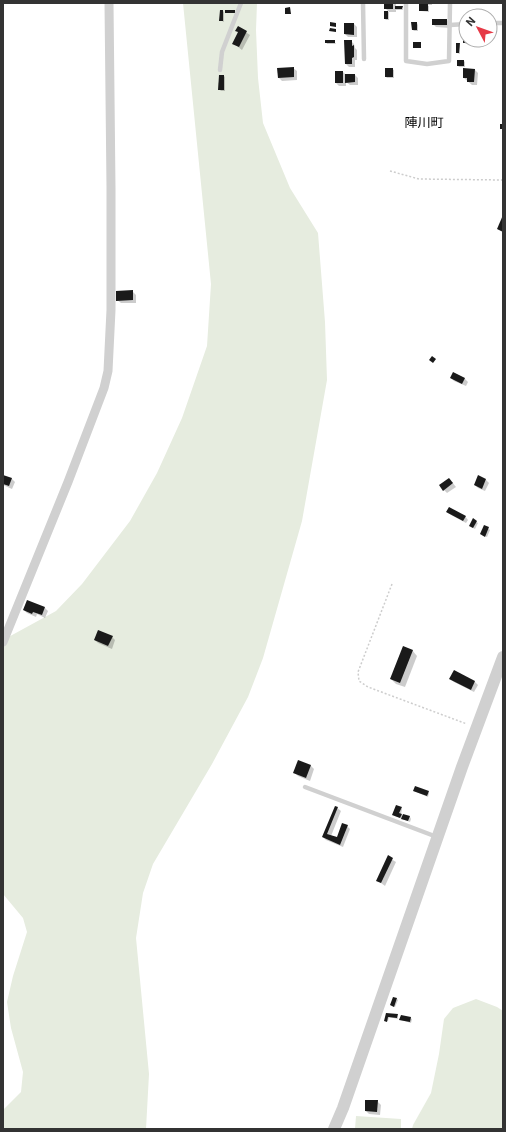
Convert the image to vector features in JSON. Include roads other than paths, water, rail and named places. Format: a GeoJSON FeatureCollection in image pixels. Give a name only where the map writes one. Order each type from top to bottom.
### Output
{"type":"FeatureCollection","features":[{"type":"Feature","properties":{"kind":"street"},"geometry":{"type":"LineString","coordinates":[[3,642],[68,482],[104,388],[108,371],[111,310],[109,3]]}},
{"type":"Feature","properties":{"kind":"street"},"geometry":{"type":"LineString","coordinates":[[334,1129],[343,1108],[437,837],[503,656]]}},
{"type":"Feature","properties":{"kind":"lane"},"geometry":{"type":"LineString","coordinates":[[220,70],[222,52],[241,3]]}},
{"type":"Feature","properties":{"kind":"lane"},"geometry":{"type":"LineString","coordinates":[[363,3],[364,59]]}},
{"type":"Feature","properties":{"kind":"lane"},"geometry":{"type":"LineString","coordinates":[[406,3],[406,61],[427,64],[449,61],[450,3]]}},
{"type":"Feature","properties":{"kind":"lane"},"geometry":{"type":"LineString","coordinates":[[450,24],[458,24]]}},
{"type":"Feature","properties":{"kind":"lane"},"geometry":{"type":"LineString","coordinates":[[305,787],[437,837]]}},
{"type":"Feature","properties":{"kind":"district","name":"陣川町"},"geometry":{"type":"Point","coordinates":[424,122]}}]}
